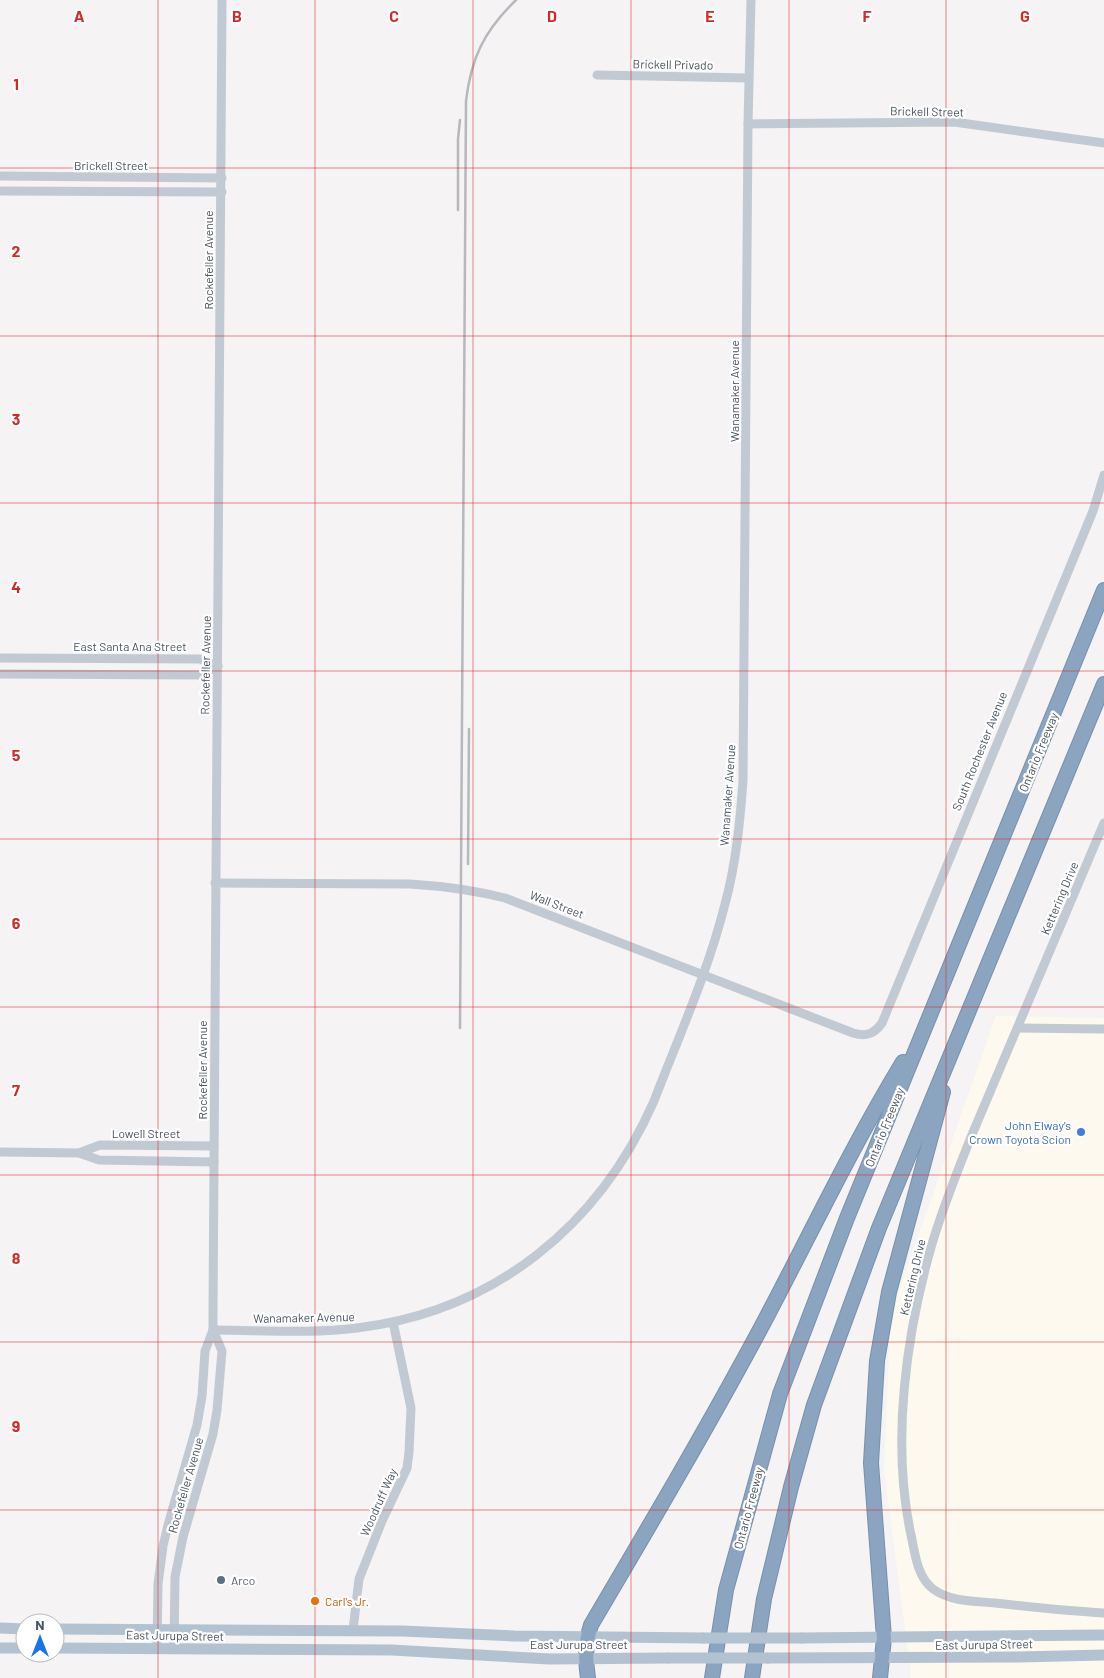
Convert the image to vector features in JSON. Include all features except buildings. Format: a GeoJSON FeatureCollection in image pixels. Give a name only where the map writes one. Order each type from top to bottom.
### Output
{"type":"FeatureCollection","features":[{"type":"Feature","properties":{"kind":"highway","name":"Ontario Freeway"},"geometry":{"type":"LineString","coordinates":[[712,1678],[726,1590],[780,1394],[847,1218],[1104,590]]}},
{"type":"Feature","properties":{"kind":"highway"},"geometry":{"type":"LineString","coordinates":[[752,1678],[764,1599],[791,1487],[814,1405],[878,1228],[1104,684]]}},
{"type":"Feature","properties":{"kind":"highway"},"geometry":{"type":"LineString","coordinates":[[588,1678],[585,1658],[587,1637],[591,1625],[688,1459],[763,1323],[877,1104],[924,1027]]}},
{"type":"Feature","properties":{"kind":"highway"},"geometry":{"type":"LineString","coordinates":[[880,1678],[884,1638],[871,1463],[877,1361],[889,1292],[957,1041]]}},
{"type":"Feature","properties":{"kind":"main road"},"geometry":{"type":"LineString","coordinates":[[0,1628],[15,1629]]}},
{"type":"Feature","properties":{"kind":"main road","name":"East Jurupa Street"},"geometry":{"type":"LineString","coordinates":[[65,1629],[353,1630],[587,1637],[884,1638],[1104,1636]]}},
{"type":"Feature","properties":{"kind":"main road"},"geometry":{"type":"LineString","coordinates":[[0,1648],[15,1648]]}},
{"type":"Feature","properties":{"kind":"main road","name":"East Jurupa Street"},"geometry":{"type":"LineString","coordinates":[[65,1648],[392,1650],[549,1659],[883,1659],[1104,1655]]}},
{"type":"Feature","properties":{"kind":"street","name":"Rockefeller Avenue"},"geometry":{"type":"LineString","coordinates":[[158,1648],[158,1584],[163,1546],[197,1425],[202,1396],[205,1351],[213,1330],[222,0]]}},
{"type":"Feature","properties":{"kind":"street","name":"Wanamaker Avenue"},"geometry":{"type":"LineString","coordinates":[[213,1330],[324,1331],[393,1322],[443,1307],[494,1284],[545,1249],[588,1208],[620,1166],[644,1123],[703,974],[726,903],[737,846],[743,781],[750,0]]}},
{"type":"Feature","properties":{"kind":"street","name":"Brickell Privado"},"geometry":{"type":"LineString","coordinates":[[597,75],[748,78]]}},
{"type":"Feature","properties":{"kind":"street","name":"Brickell Street"},"geometry":{"type":"LineString","coordinates":[[748,124],[954,122],[1104,143]]}},
{"type":"Feature","properties":{"kind":"street","name":"Brickell Street"},"geometry":{"type":"LineString","coordinates":[[0,176],[222,178]]}},
{"type":"Feature","properties":{"kind":"street"},"geometry":{"type":"LineString","coordinates":[[0,191],[222,192]]}},
{"type":"Feature","properties":{"kind":"street","name":"South Rochester Avenue"},"geometry":{"type":"LineString","coordinates":[[871,1034],[882,1023],[1092,511],[1104,475]]}},
{"type":"Feature","properties":{"kind":"street","name":"East Santa Ana Street"},"geometry":{"type":"LineString","coordinates":[[0,658],[200,659],[218,666]]}},
{"type":"Feature","properties":{"kind":"street"},"geometry":{"type":"LineString","coordinates":[[0,674],[201,674],[218,666]]}},
{"type":"Feature","properties":{"kind":"street","name":"Kettering Drive"},"geometry":{"type":"LineString","coordinates":[[1104,823],[950,1190],[932,1242],[919,1295],[908,1361],[903,1421],[906,1505],[916,1562],[922,1577],[932,1589],[946,1596],[963,1600],[1060,1611],[1104,1613]]}},
{"type":"Feature","properties":{"kind":"street","name":"Wall Street"},"geometry":{"type":"LineString","coordinates":[[215,883],[410,884],[436,885],[481,892],[505,898],[861,1035],[871,1034]]}},
{"type":"Feature","properties":{"kind":"street"},"geometry":{"type":"LineString","coordinates":[[1018,1028],[1104,1029]]}},
{"type":"Feature","properties":{"kind":"street","name":"Lowell Street"},"geometry":{"type":"LineString","coordinates":[[79,1153],[100,1146],[214,1146]]}},
{"type":"Feature","properties":{"kind":"street","name":"Lowell Street"},"geometry":{"type":"LineString","coordinates":[[0,1152],[79,1153],[99,1160],[214,1162]]}},
{"type":"Feature","properties":{"kind":"street","name":"Woodruff Way"},"geometry":{"type":"LineString","coordinates":[[353,1630],[359,1579],[382,1522],[407,1468],[410,1408],[393,1322]]}},
{"type":"Feature","properties":{"kind":"street","name":"Rockefeller Avenue"},"geometry":{"type":"LineString","coordinates":[[174,1648],[175,1577],[178,1559],[213,1434],[217,1410],[222,1351],[213,1330]]}},
{"type":"Feature","properties":{"kind":"shaded area"},"geometry":{"type":"Polygon","coordinates":[[[996,1016],[1104,1018],[1104,1678],[910,1678],[884,1470],[890,1333],[898,1293],[996,1016]]]}},
{"type":"Feature","properties":{"kind":"railway"},"geometry":{"type":"LineString","coordinates":[[460,1028],[466,101],[471,71],[481,46],[495,23],[516,0]]}},
{"type":"Feature","properties":{"kind":"railway"},"geometry":{"type":"LineString","coordinates":[[458,210],[458,139],[460,120]]}},
{"type":"Feature","properties":{"kind":"railway"},"geometry":{"type":"LineString","coordinates":[[468,864],[469,729]]}},
{"type":"Feature","properties":{"kind":"place","name":"John Elway's Crown Toyota Scion"},"geometry":{"type":"Point","coordinates":[1081,1132]}},
{"type":"Feature","properties":{"kind":"place","name":"Arco"},"geometry":{"type":"Point","coordinates":[221,1580]}},
{"type":"Feature","properties":{"kind":"place","name":"Carl's Jr."},"geometry":{"type":"Point","coordinates":[315,1601]}}]}
